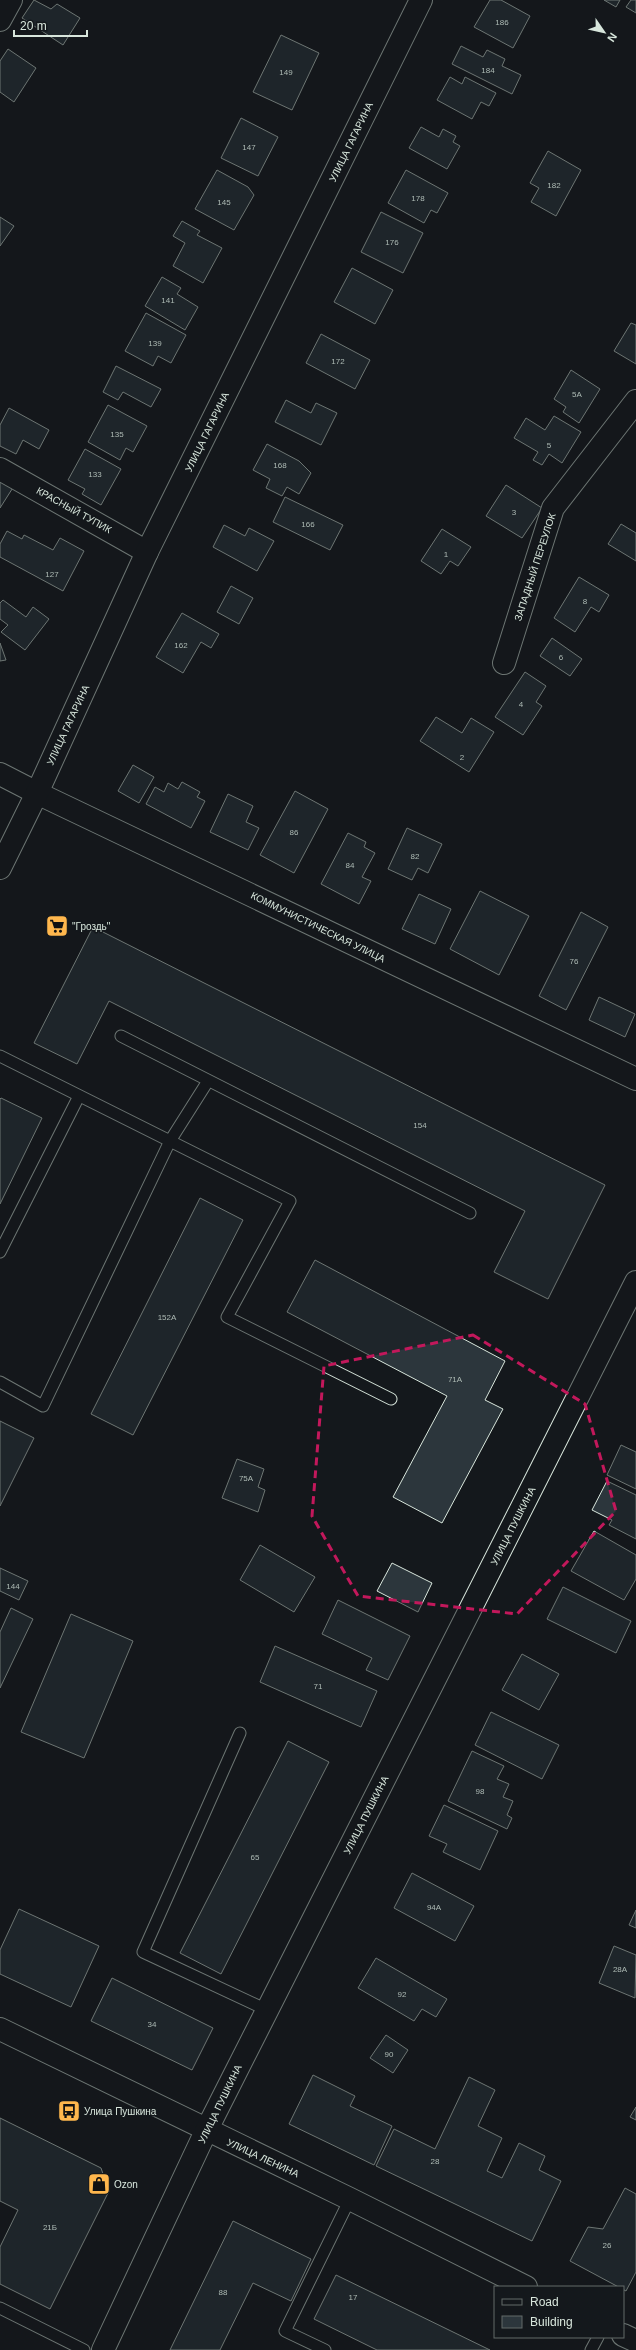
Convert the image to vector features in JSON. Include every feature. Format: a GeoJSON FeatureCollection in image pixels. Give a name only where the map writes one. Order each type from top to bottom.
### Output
{"type":"FeatureCollection","features":[{"type":"Feature","properties":{"kind":"street"},"geometry":{"type":"LineString","coordinates":[[0,20],[11,0]]}},
{"type":"Feature","properties":{"kind":"street","name":"УЛИЦА ГАГАРИНА"},"geometry":{"type":"LineString","coordinates":[[0,868],[37,793],[147,552],[421,0]]}},
{"type":"Feature","properties":{"kind":"street","name":"ЗАПАДНЫЙ ПЕРЕУЛОК"},"geometry":{"type":"LineString","coordinates":[[504,663],[553,508],[636,401]]}},
{"type":"Feature","properties":{"kind":"street","name":"КРАСНЫЙ ТУПИК"},"geometry":{"type":"LineString","coordinates":[[0,469],[147,552]]}},
{"type":"Feature","properties":{"kind":"street","name":"КОММУНИСТИЧЕСКАЯ УЛИЦА"},"geometry":{"type":"LineString","coordinates":[[0,774],[636,1079]]}},
{"type":"Feature","properties":{"kind":"street","name":"УЛИЦА ПУШКИНА"},"geometry":{"type":"LineString","coordinates":[[102,2350],[206,2131],[636,1282]]}},
{"type":"Feature","properties":{"kind":"street","name":"УЛИЦА ЛЕНИНА"},"geometry":{"type":"LineString","coordinates":[[0,2029],[206,2131],[350,2199],[524,2286]]}},
{"type":"Feature","properties":{"kind":"street"},"geometry":{"type":"LineString","coordinates":[[624,2335],[636,2341]]}},
{"type":"Feature","properties":{"kind":"lane"},"geometry":{"type":"LineString","coordinates":[[122,1036],[470,1213]]}},
{"type":"Feature","properties":{"kind":"lane"},"geometry":{"type":"LineString","coordinates":[[0,1056],[290,1201],[227,1317],[391,1399]]}},
{"type":"Feature","properties":{"kind":"lane"},"geometry":{"type":"LineString","coordinates":[[0,1382],[43,1406],[170,1141],[208,1081]]}},
{"type":"Feature","properties":{"kind":"lane"},"geometry":{"type":"LineString","coordinates":[[0,1252],[79,1096]]}},
{"type":"Feature","properties":{"kind":"lane"},"geometry":{"type":"LineString","coordinates":[[240,1733],[143,1952],[267,2010]]}},
{"type":"Feature","properties":{"kind":"lane"},"geometry":{"type":"LineString","coordinates":[[325,2350],[285,2331],[350,2199]]}},
{"type":"Feature","properties":{"kind":"lane"},"geometry":{"type":"LineString","coordinates":[[0,2308],[84,2350]]}},
{"type":"Feature","properties":{"kind":"lane"},"geometry":{"type":"LineString","coordinates":[[592,2350],[598,2338]]}},
{"type":"Feature","properties":{"kind":"highlighted area"},"geometry":{"type":"Polygon","coordinates":[[[473,1335],[585,1404],[616,1511],[517,1614],[358,1596],[312,1516],[324,1366],[473,1335]]]}},
{"type":"Feature","properties":{"kind":"building"},"geometry":{"type":"Polygon","coordinates":[[[34,0],[51,9],[57,4],[80,18],[63,45],[22,18],[34,0]]]}},
{"type":"Feature","properties":{"kind":"building"},"geometry":{"type":"Polygon","coordinates":[[[490,0],[501,0],[530,16],[513,48],[474,27],[490,0]]]}},
{"type":"Feature","properties":{"kind":"building"},"geometry":{"type":"Polygon","coordinates":[[[604,0],[620,0],[616,7],[604,0]]]}},
{"type":"Feature","properties":{"kind":"building"},"geometry":{"type":"Polygon","coordinates":[[[631,0],[636,0],[636,13],[626,7],[631,0]]]}},
{"type":"Feature","properties":{"kind":"building"},"geometry":{"type":"Polygon","coordinates":[[[281,35],[319,53],[292,110],[253,92],[281,35]]]}},
{"type":"Feature","properties":{"kind":"building"},"geometry":{"type":"Polygon","coordinates":[[[461,46],[483,57],[487,50],[505,59],[502,66],[521,75],[512,94],[452,64],[461,46]]]}},
{"type":"Feature","properties":{"kind":"building"},"geometry":{"type":"Polygon","coordinates":[[[8,49],[36,68],[14,102],[0,92],[0,61],[8,49]]]}},
{"type":"Feature","properties":{"kind":"building"},"geometry":{"type":"Polygon","coordinates":[[[450,77],[462,84],[465,77],[496,93],[489,106],[481,102],[472,119],[437,100],[450,77]]]}},
{"type":"Feature","properties":{"kind":"building"},"geometry":{"type":"Polygon","coordinates":[[[241,118],[278,137],[258,176],[221,158],[241,118]]]}},
{"type":"Feature","properties":{"kind":"building"},"geometry":{"type":"Polygon","coordinates":[[[421,127],[439,137],[443,129],[456,136],[453,142],[460,146],[447,169],[409,148],[421,127]]]}},
{"type":"Feature","properties":{"kind":"building"},"geometry":{"type":"Polygon","coordinates":[[[548,151],[581,170],[556,216],[531,202],[539,188],[530,183],[548,151]]]}},
{"type":"Feature","properties":{"kind":"building"},"geometry":{"type":"Polygon","coordinates":[[[217,170],[248,187],[254,195],[234,230],[195,209],[217,170]]]}},
{"type":"Feature","properties":{"kind":"building"},"geometry":{"type":"Polygon","coordinates":[[[406,170],[448,193],[437,213],[431,210],[424,223],[388,203],[406,170]]]}},
{"type":"Feature","properties":{"kind":"building"},"geometry":{"type":"Polygon","coordinates":[[[381,212],[423,233],[403,273],[361,252],[381,212]]]}},
{"type":"Feature","properties":{"kind":"building"},"geometry":{"type":"Polygon","coordinates":[[[0,217],[14,226],[0,246],[0,217]]]}},
{"type":"Feature","properties":{"kind":"building"},"geometry":{"type":"Polygon","coordinates":[[[182,221],[200,231],[197,235],[222,248],[203,283],[173,266],[185,243],[173,236],[182,221]]]}},
{"type":"Feature","properties":{"kind":"building"},"geometry":{"type":"Polygon","coordinates":[[[352,268],[393,290],[375,324],[334,302],[352,268]]]}},
{"type":"Feature","properties":{"kind":"building"},"geometry":{"type":"Polygon","coordinates":[[[162,277],[181,288],[177,294],[198,307],[185,330],[145,306],[162,277]]]}},
{"type":"Feature","properties":{"kind":"building"},"geometry":{"type":"Polygon","coordinates":[[[146,313],[186,335],[171,363],[158,356],[153,366],[125,351],[146,313]]]}},
{"type":"Feature","properties":{"kind":"building"},"geometry":{"type":"Polygon","coordinates":[[[631,323],[636,325],[636,364],[614,351],[631,323]]]}},
{"type":"Feature","properties":{"kind":"building"},"geometry":{"type":"Polygon","coordinates":[[[321,334],[370,360],[355,389],[306,363],[321,334]]]}},
{"type":"Feature","properties":{"kind":"building"},"geometry":{"type":"Polygon","coordinates":[[[116,366],[161,389],[151,407],[123,392],[118,400],[103,392],[116,366]]]}},
{"type":"Feature","properties":{"kind":"building"},"geometry":{"type":"Polygon","coordinates":[[[571,370],[600,389],[579,423],[563,412],[566,407],[554,399],[571,370]]]}},
{"type":"Feature","properties":{"kind":"building"},"geometry":{"type":"Polygon","coordinates":[[[286,400],[311,413],[316,403],[337,413],[321,445],[275,422],[286,400]]]}},
{"type":"Feature","properties":{"kind":"building"},"geometry":{"type":"Polygon","coordinates":[[[108,405],[147,426],[133,452],[126,448],[120,460],[88,442],[108,405]]]}},
{"type":"Feature","properties":{"kind":"building"},"geometry":{"type":"Polygon","coordinates":[[[9,408],[49,430],[39,449],[23,440],[16,454],[0,446],[0,425],[9,408]]]}},
{"type":"Feature","properties":{"kind":"building"},"geometry":{"type":"Polygon","coordinates":[[[554,416],[581,432],[562,463],[549,454],[542,465],[533,460],[538,452],[514,438],[526,418],[545,430],[554,416]]]}},
{"type":"Feature","properties":{"kind":"building"},"geometry":{"type":"Polygon","coordinates":[[[267,444],[299,461],[311,473],[299,494],[287,487],[282,496],[266,488],[270,479],[253,470],[267,444]]]}},
{"type":"Feature","properties":{"kind":"building"},"geometry":{"type":"Polygon","coordinates":[[[85,449],[121,469],[101,505],[82,494],[85,489],[68,480],[85,449]]]}},
{"type":"Feature","properties":{"kind":"building"},"geometry":{"type":"Polygon","coordinates":[[[0,478],[14,486],[0,508],[0,478]]]}},
{"type":"Feature","properties":{"kind":"building"},"geometry":{"type":"Polygon","coordinates":[[[506,485],[542,508],[522,538],[486,516],[506,485]]]}},
{"type":"Feature","properties":{"kind":"building"},"geometry":{"type":"Polygon","coordinates":[[[285,497],[343,525],[330,550],[273,522],[285,497]]]}},
{"type":"Feature","properties":{"kind":"building"},"geometry":{"type":"Polygon","coordinates":[[[621,524],[636,533],[636,561],[608,544],[621,524]]]}},
{"type":"Feature","properties":{"kind":"building"},"geometry":{"type":"Polygon","coordinates":[[[224,525],[245,536],[249,528],[274,541],[257,571],[213,547],[224,525]]]}},
{"type":"Feature","properties":{"kind":"building"},"geometry":{"type":"Polygon","coordinates":[[[442,529],[471,547],[458,566],[450,561],[441,574],[421,561],[442,529]]]}},
{"type":"Feature","properties":{"kind":"building"},"geometry":{"type":"Polygon","coordinates":[[[7,531],[22,539],[24,535],[53,550],[60,538],[84,551],[63,591],[0,557],[0,544],[7,531]]]}},
{"type":"Feature","properties":{"kind":"building"},"geometry":{"type":"Polygon","coordinates":[[[579,577],[609,595],[599,612],[591,607],[575,632],[554,618],[579,577]]]}},
{"type":"Feature","properties":{"kind":"building"},"geometry":{"type":"Polygon","coordinates":[[[231,586],[253,598],[239,624],[217,612],[231,586]]]}},
{"type":"Feature","properties":{"kind":"building"},"geometry":{"type":"Polygon","coordinates":[[[3,600],[26,617],[33,607],[49,619],[25,650],[1,632],[8,625],[0,619],[0,603],[3,600]]]}},
{"type":"Feature","properties":{"kind":"building"},"geometry":{"type":"Polygon","coordinates":[[[182,613],[219,634],[211,648],[201,642],[183,673],[156,657],[182,613]]]}},
{"type":"Feature","properties":{"kind":"building"},"geometry":{"type":"Polygon","coordinates":[[[552,638],[582,659],[570,676],[540,656],[552,638]]]}},
{"type":"Feature","properties":{"kind":"building"},"geometry":{"type":"Polygon","coordinates":[[[0,643],[6,660],[0,661],[0,643]]]}},
{"type":"Feature","properties":{"kind":"building"},"geometry":{"type":"Polygon","coordinates":[[[525,672],[546,686],[536,702],[542,706],[523,735],[495,717],[525,672]]]}},
{"type":"Feature","properties":{"kind":"building"},"geometry":{"type":"Polygon","coordinates":[[[436,717],[462,733],[471,718],[494,732],[469,772],[420,741],[436,717]]]}},
{"type":"Feature","properties":{"kind":"building"},"geometry":{"type":"Polygon","coordinates":[[[133,765],[154,777],[139,803],[118,791],[133,765]]]}},
{"type":"Feature","properties":{"kind":"building"},"geometry":{"type":"Polygon","coordinates":[[[182,782],[200,792],[197,797],[205,801],[191,828],[146,804],[155,787],[164,792],[168,783],[178,789],[182,782]]]}},
{"type":"Feature","properties":{"kind":"building"},"geometry":{"type":"Polygon","coordinates":[[[295,791],[328,809],[294,873],[260,855],[295,791]]]}},
{"type":"Feature","properties":{"kind":"building"},"geometry":{"type":"Polygon","coordinates":[[[228,794],[253,806],[246,822],[259,828],[248,850],[210,832],[228,794]]]}},
{"type":"Feature","properties":{"kind":"building"},"geometry":{"type":"Polygon","coordinates":[[[407,828],[442,844],[428,873],[418,868],[412,880],[388,869],[407,828]]]}},
{"type":"Feature","properties":{"kind":"building"},"geometry":{"type":"Polygon","coordinates":[[[348,833],[366,842],[364,847],[375,853],[362,877],[371,881],[359,904],[321,884],[348,833]]]}},
{"type":"Feature","properties":{"kind":"building"},"geometry":{"type":"Polygon","coordinates":[[[480,891],[529,916],[499,975],[450,949],[480,891]]]}},
{"type":"Feature","properties":{"kind":"building"},"geometry":{"type":"Polygon","coordinates":[[[419,894],[451,909],[435,944],[402,929],[419,894]]]}},
{"type":"Feature","properties":{"kind":"building"},"geometry":{"type":"Polygon","coordinates":[[[581,912],[608,927],[566,1010],[539,996],[581,912]]]}},
{"type":"Feature","properties":{"kind":"building"},"geometry":{"type":"Polygon","coordinates":[[[93,927],[605,1185],[548,1299],[494,1272],[525,1211],[109,1001],[77,1064],[34,1043],[93,927]]]}},
{"type":"Feature","properties":{"kind":"building"},"geometry":{"type":"Polygon","coordinates":[[[599,997],[635,1014],[625,1037],[589,1020],[599,997]]]}},
{"type":"Feature","properties":{"kind":"building"},"geometry":{"type":"Polygon","coordinates":[[[1,1098],[42,1118],[0,1204],[0,1099],[1,1098]]]}},
{"type":"Feature","properties":{"kind":"building"},"geometry":{"type":"Polygon","coordinates":[[[200,1198],[243,1220],[133,1435],[91,1414],[200,1198]]]}},
{"type":"Feature","properties":{"kind":"building"},"geometry":{"type":"Polygon","coordinates":[[[315,1260],[505,1361],[485,1400],[503,1409],[442,1523],[393,1497],[447,1396],[287,1312],[315,1260]]]}},
{"type":"Feature","properties":{"kind":"building"},"geometry":{"type":"Polygon","coordinates":[[[0,1421],[34,1438],[0,1506],[0,1421]]]}},
{"type":"Feature","properties":{"kind":"building"},"geometry":{"type":"Polygon","coordinates":[[[621,1445],[636,1452],[636,1489],[607,1475],[621,1445]]]}},
{"type":"Feature","properties":{"kind":"building"},"geometry":{"type":"Polygon","coordinates":[[[237,1459],[264,1469],[258,1487],[265,1490],[258,1512],[222,1498],[237,1459]]]}},
{"type":"Feature","properties":{"kind":"building"},"geometry":{"type":"Polygon","coordinates":[[[607,1481],[636,1495],[636,1539],[609,1525],[612,1520],[592,1510],[607,1481]]]}},
{"type":"Feature","properties":{"kind":"building"},"geometry":{"type":"Polygon","coordinates":[[[594,1531],[636,1555],[636,1579],[624,1600],[571,1571],[594,1531]]]}},
{"type":"Feature","properties":{"kind":"building"},"geometry":{"type":"Polygon","coordinates":[[[260,1545],[315,1577],[294,1612],[240,1580],[260,1545]]]}},
{"type":"Feature","properties":{"kind":"building"},"geometry":{"type":"Polygon","coordinates":[[[392,1563],[432,1583],[418,1612],[377,1591],[392,1563]]]}},
{"type":"Feature","properties":{"kind":"building"},"geometry":{"type":"Polygon","coordinates":[[[0,1568],[28,1581],[19,1600],[0,1591],[0,1568]]]}},
{"type":"Feature","properties":{"kind":"building"},"geometry":{"type":"Polygon","coordinates":[[[563,1587],[631,1621],[616,1653],[547,1619],[563,1587]]]}},
{"type":"Feature","properties":{"kind":"building"},"geometry":{"type":"Polygon","coordinates":[[[338,1600],[410,1636],[388,1680],[366,1670],[372,1658],[322,1634],[338,1600]]]}},
{"type":"Feature","properties":{"kind":"building"},"geometry":{"type":"Polygon","coordinates":[[[11,1608],[33,1619],[0,1688],[0,1632],[11,1608]]]}},
{"type":"Feature","properties":{"kind":"building"},"geometry":{"type":"Polygon","coordinates":[[[71,1614],[133,1641],[84,1758],[21,1732],[71,1614]]]}},
{"type":"Feature","properties":{"kind":"building"},"geometry":{"type":"Polygon","coordinates":[[[275,1646],[377,1691],[361,1727],[260,1682],[275,1646]]]}},
{"type":"Feature","properties":{"kind":"building"},"geometry":{"type":"Polygon","coordinates":[[[522,1654],[559,1674],[539,1710],[502,1690],[522,1654]]]}},
{"type":"Feature","properties":{"kind":"building"},"geometry":{"type":"Polygon","coordinates":[[[491,1712],[559,1745],[542,1779],[475,1745],[491,1712]]]}},
{"type":"Feature","properties":{"kind":"building"},"geometry":{"type":"Polygon","coordinates":[[[288,1741],[329,1762],[221,1974],[180,1953],[288,1741]]]}},
{"type":"Feature","properties":{"kind":"building"},"geometry":{"type":"Polygon","coordinates":[[[472,1751],[504,1766],[497,1779],[509,1784],[503,1797],[513,1801],[507,1815],[512,1818],[507,1829],[448,1801],[472,1751]]]}},
{"type":"Feature","properties":{"kind":"building"},"geometry":{"type":"Polygon","coordinates":[[[444,1805],[498,1831],[480,1870],[443,1852],[447,1844],[429,1836],[444,1805]]]}},
{"type":"Feature","properties":{"kind":"building"},"geometry":{"type":"Polygon","coordinates":[[[412,1873],[474,1906],[455,1941],[394,1908],[412,1873]]]}},
{"type":"Feature","properties":{"kind":"building"},"geometry":{"type":"Polygon","coordinates":[[[19,1909],[99,1946],[71,2007],[0,1974],[0,1950],[19,1909]]]}},
{"type":"Feature","properties":{"kind":"building"},"geometry":{"type":"Polygon","coordinates":[[[636,1910],[636,1928],[629,1925],[636,1910]]]}},
{"type":"Feature","properties":{"kind":"building"},"geometry":{"type":"Polygon","coordinates":[[[614,1946],[636,1955],[635,1998],[599,1983],[614,1946]]]}},
{"type":"Feature","properties":{"kind":"building"},"geometry":{"type":"Polygon","coordinates":[[[376,1958],[447,1999],[436,2017],[422,2009],[414,2021],[358,1988],[376,1958]]]}},
{"type":"Feature","properties":{"kind":"building"},"geometry":{"type":"Polygon","coordinates":[[[112,1978],[213,2028],[192,2070],[91,2021],[112,1978]]]}},
{"type":"Feature","properties":{"kind":"building"},"geometry":{"type":"Polygon","coordinates":[[[386,2035],[408,2050],[393,2073],[370,2058],[386,2035]]]}},
{"type":"Feature","properties":{"kind":"building"},"geometry":{"type":"Polygon","coordinates":[[[313,2075],[355,2096],[350,2106],[392,2126],[374,2165],[289,2124],[313,2075]]]}},
{"type":"Feature","properties":{"kind":"building"},"geometry":{"type":"Polygon","coordinates":[[[469,2077],[495,2090],[478,2126],[502,2138],[487,2171],[502,2178],[519,2143],[545,2156],[539,2170],[561,2181],[532,2241],[376,2166],[394,2129],[435,2149],[469,2077]]]}},
{"type":"Feature","properties":{"kind":"building"},"geometry":{"type":"Polygon","coordinates":[[[636,2107],[636,2120],[630,2117],[636,2107]]]}},
{"type":"Feature","properties":{"kind":"building"},"geometry":{"type":"Polygon","coordinates":[[[0,2118],[101,2168],[109,2191],[50,2309],[0,2284],[0,2247],[18,2210],[0,2201],[0,2118]]]}},
{"type":"Feature","properties":{"kind":"building"},"geometry":{"type":"Polygon","coordinates":[[[625,2188],[636,2194],[636,2272],[626,2291],[624,2290],[624,2286],[617,2286],[570,2261],[588,2227],[603,2229],[625,2188]]]}},
{"type":"Feature","properties":{"kind":"building"},"geometry":{"type":"Polygon","coordinates":[[[233,2221],[311,2259],[291,2301],[253,2283],[220,2350],[170,2350],[233,2221]]]}},
{"type":"Feature","properties":{"kind":"building"},"geometry":{"type":"Polygon","coordinates":[[[336,2275],[490,2350],[377,2350],[314,2319],[336,2275]]]}},
{"type":"Feature","properties":{"kind":"place","name":"\"Гроздь\""},"geometry":{"type":"Point","coordinates":[57,926]}},
{"type":"Feature","properties":{"kind":"place","name":"Улица Пушкина"},"geometry":{"type":"Point","coordinates":[69,2111]}},
{"type":"Feature","properties":{"kind":"place","name":"Ozon"},"geometry":{"type":"Point","coordinates":[99,2184]}}]}
